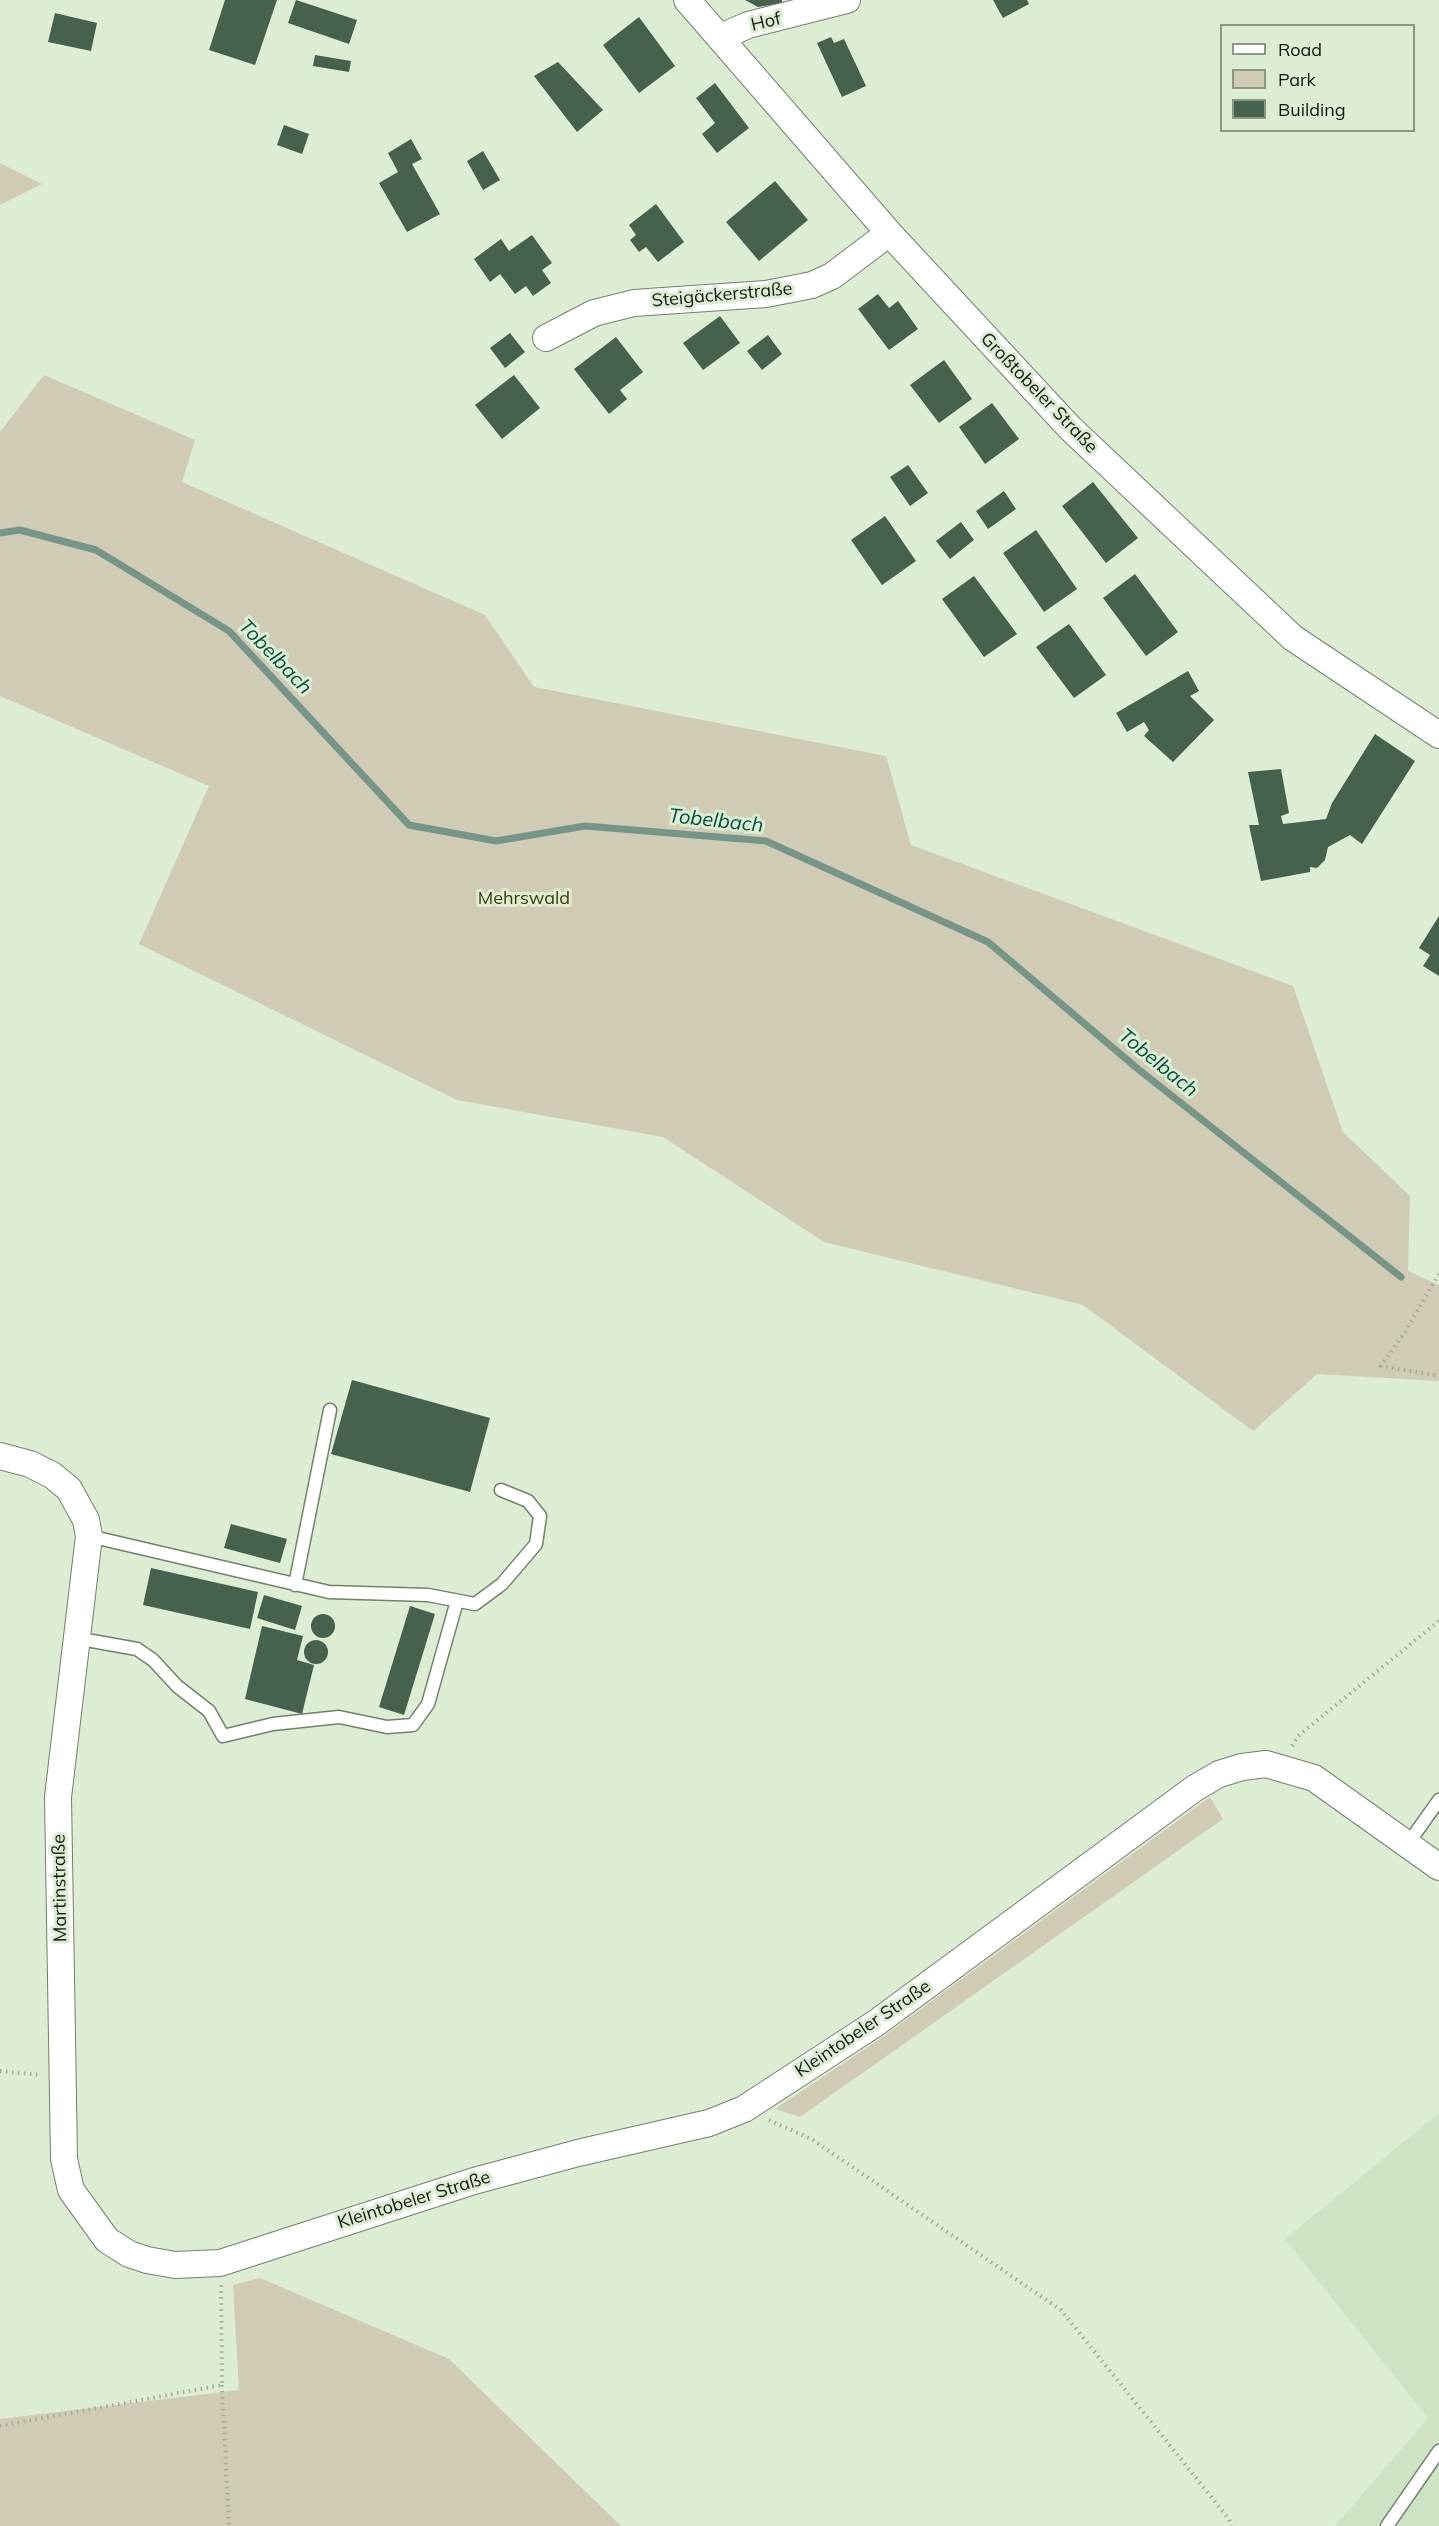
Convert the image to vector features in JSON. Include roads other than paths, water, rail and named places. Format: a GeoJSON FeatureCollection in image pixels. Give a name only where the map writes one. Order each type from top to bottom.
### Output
{"type":"FeatureCollection","features":[{"type":"Feature","properties":{"kind":"street","name":"Großtobeler Straße"},"geometry":{"type":"LineString","coordinates":[[687,0],[889,233],[1070,428],[1293,638],[1437,730]]}},
{"type":"Feature","properties":{"kind":"street","name":"Hof"},"geometry":{"type":"LineString","coordinates":[[721,37],[748,25],[847,0]]}},
{"type":"Feature","properties":{"kind":"street","name":"Steigäckerstraße"},"geometry":{"type":"LineString","coordinates":[[546,338],[594,313],[634,303],[766,294],[812,285],[832,276],[889,233]]}},
{"type":"Feature","properties":{"kind":"street","name":"Martinstraße"},"geometry":{"type":"LineString","coordinates":[[0,1456],[30,1464],[52,1475],[69,1489],[79,1503],[89,1536],[75,1638],[58,1797],[61,2077],[64,2159],[71,2190],[107,2240],[129,2254],[176,2265],[220,2263]]}},
{"type":"Feature","properties":{"kind":"street","name":"Kleintobeler Straße"},"geometry":{"type":"LineString","coordinates":[[220,2263],[474,2181],[578,2152],[709,2123],[744,2109],[876,2023],[1195,1788],[1219,1774],[1242,1767],[1266,1764],[1314,1778],[1439,1867]]}},
{"type":"Feature","properties":{"kind":"lane"},"geometry":{"type":"LineString","coordinates":[[295,1585],[330,1410]]}},
{"type":"Feature","properties":{"kind":"lane"},"geometry":{"type":"LineString","coordinates":[[89,1536],[329,1592],[428,1595],[475,1604],[502,1584],[536,1544],[540,1516],[528,1501],[501,1490]]}},
{"type":"Feature","properties":{"kind":"lane"},"geometry":{"type":"LineString","coordinates":[[75,1638],[137,1649],[153,1660],[177,1686],[209,1711],[223,1736],[273,1724],[339,1717],[387,1727],[413,1725],[428,1704],[457,1601]]}},
{"type":"Feature","properties":{"kind":"lane"},"geometry":{"type":"LineString","coordinates":[[1407,1845],[1439,1800]]}},
{"type":"Feature","properties":{"kind":"lane"},"geometry":{"type":"LineString","coordinates":[[1387,2526],[1439,2451]]}},
{"type":"Feature","properties":{"kind":"waterway","name":"Tobelbach"},"geometry":{"type":"LineString","coordinates":[[0,533],[20,530],[96,550],[229,631],[409,825],[496,841],[585,826],[766,841],[988,942],[1138,1069],[1401,1277]]}},
{"type":"Feature","properties":{"kind":"park label","name":"Mehrswald"},"geometry":{"type":"Point","coordinates":[524,899]}}]}
